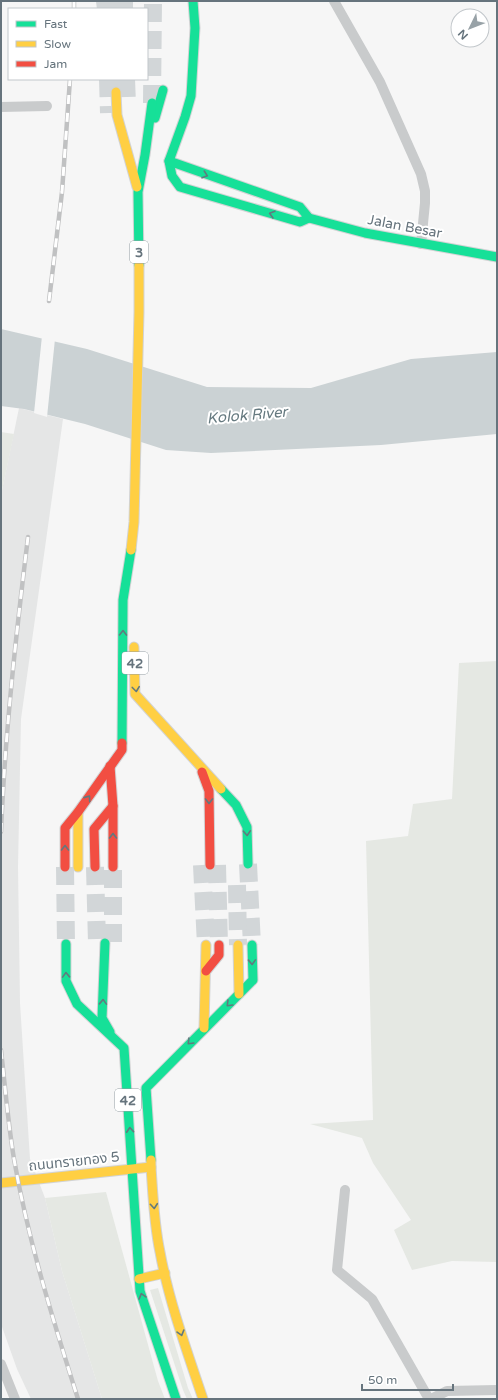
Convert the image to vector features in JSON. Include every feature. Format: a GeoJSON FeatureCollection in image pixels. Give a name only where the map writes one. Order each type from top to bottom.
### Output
{"type":"FeatureCollection","features":[{"type":"Feature","properties":{"kind":"main road"},"geometry":{"type":"LineString","coordinates":[[169,161],[191,96],[195,28],[194,1]]}},
{"type":"Feature","properties":{"kind":"main road","name":"3"},"geometry":{"type":"LineString","coordinates":[[136,406],[139,312],[138,192],[146,149],[163,90]]}},
{"type":"Feature","properties":{"kind":"main road","name":"3"},"geometry":{"type":"LineString","coordinates":[[116,92],[117,115],[138,192]]}},
{"type":"Feature","properties":{"kind":"main road","name":"3"},"geometry":{"type":"LineString","coordinates":[[146,149],[148,103]]}},
{"type":"Feature","properties":{"kind":"main road","name":"3"},"geometry":{"type":"LineString","coordinates":[[109,114],[115,132],[131,162]]}},
{"type":"Feature","properties":{"kind":"main road","name":"3"},"geometry":{"type":"LineString","coordinates":[[127,120],[131,162]]}},
{"type":"Feature","properties":{"kind":"main road","name":"Jalan Besar"},"geometry":{"type":"LineString","coordinates":[[169,161],[300,207],[309,218],[365,233],[497,258]]}},
{"type":"Feature","properties":{"kind":"main road","name":"Jalan Besar"},"geometry":{"type":"LineString","coordinates":[[169,161],[172,176],[180,187],[300,222],[309,218]]}},
{"type":"Feature","properties":{"kind":"main road","name":"42"},"geometry":{"type":"LineString","coordinates":[[134,592],[133,538],[136,406]]}},
{"type":"Feature","properties":{"kind":"main road","name":"42"},"geometry":{"type":"LineString","coordinates":[[65,867],[65,828],[122,750],[123,600],[133,538]]}},
{"type":"Feature","properties":{"kind":"main road","name":"42"},"geometry":{"type":"LineString","coordinates":[[134,639],[135,694],[236,805],[247,827],[248,864]]}},
{"type":"Feature","properties":{"kind":"main road","name":"42"},"geometry":{"type":"LineString","coordinates":[[199,764],[209,791],[210,865],[199,764]]}},
{"type":"Feature","properties":{"kind":"main road"},"geometry":{"type":"LineString","coordinates":[[104,867],[113,806],[110,766]]}},
{"type":"Feature","properties":{"kind":"main road"},"geometry":{"type":"LineString","coordinates":[[236,805],[236,827]]}},
{"type":"Feature","properties":{"kind":"main road"},"geometry":{"type":"LineString","coordinates":[[104,867],[94,829],[113,806]]}},
{"type":"Feature","properties":{"kind":"main road"},"geometry":{"type":"LineString","coordinates":[[78,812],[78,867]]}},
{"type":"Feature","properties":{"kind":"main road"},"geometry":{"type":"LineString","coordinates":[[104,816],[104,867]]}},
{"type":"Feature","properties":{"kind":"main road","name":"42"},"geometry":{"type":"LineString","coordinates":[[112,1036],[102,1018],[104,966],[97,953],[105,943],[113,981]]}},
{"type":"Feature","properties":{"kind":"main road","name":"42"},"geometry":{"type":"LineString","coordinates":[[66,944],[66,981],[77,1004],[124,1048],[132,1169]]}},
{"type":"Feature","properties":{"kind":"main road"},"geometry":{"type":"LineString","coordinates":[[238,944],[239,994]]}},
{"type":"Feature","properties":{"kind":"main road"},"geometry":{"type":"LineString","coordinates":[[204,1028],[209,968],[212,945],[220,955],[209,968]]}},
{"type":"Feature","properties":{"kind":"main road","name":"42"},"geometry":{"type":"LineString","coordinates":[[151,1167],[146,1088],[253,980],[252,945]]}},
{"type":"Feature","properties":{"kind":"main road"},"geometry":{"type":"LineString","coordinates":[[77,981],[77,1004]]}},
{"type":"Feature","properties":{"kind":"main road"},"geometry":{"type":"LineString","coordinates":[[112,1020],[112,1036]]}},
{"type":"Feature","properties":{"kind":"main road"},"geometry":{"type":"LineString","coordinates":[[151,1167],[156,1232],[165,1273],[186,1348],[203,1399]]}},
{"type":"Feature","properties":{"kind":"main road","name":"ถนนทรายทอง 5"},"geometry":{"type":"LineString","coordinates":[[1,1183],[151,1167]]}},
{"type":"Feature","properties":{"kind":"main road"},"geometry":{"type":"LineString","coordinates":[[132,1169],[140,1291],[176,1399]]}},
{"type":"Feature","properties":{"kind":"main road"},"geometry":{"type":"LineString","coordinates":[[139,1279],[165,1273]]}},
{"type":"Feature","properties":{"kind":"street"},"geometry":{"type":"LineString","coordinates":[[334,1],[380,82],[421,174],[425,191],[421,244]]}},
{"type":"Feature","properties":{"kind":"street"},"geometry":{"type":"LineString","coordinates":[[1,107],[47,106]]}},
{"type":"Feature","properties":{"kind":"street"},"geometry":{"type":"LineString","coordinates":[[345,1190],[336,1270],[372,1299],[430,1399],[447,1391],[497,1390]]}},
{"type":"Feature","properties":{"kind":"street"},"geometry":{"type":"LineString","coordinates":[[1,1364],[15,1399]]}},
{"type":"Feature","properties":{"kind":"shaded area"},"geometry":{"type":"Polygon","coordinates":[[[19,408],[63,419],[21,719],[18,867],[20,1003],[30,1159],[45,1198],[62,1271],[102,1399],[31,1399],[17,1369],[1,1324],[1,495],[19,408]]]}},
{"type":"Feature","properties":{"kind":"shaded area"},"geometry":{"type":"Polygon","coordinates":[[[1,432],[14,434],[1,495],[1,432]]]}},
{"type":"Feature","properties":{"kind":"shaded area"},"geometry":{"type":"Polygon","coordinates":[[[497,661],[497,1262],[452,1261],[412,1270],[394,1230],[411,1220],[373,1163],[362,1138],[310,1124],[373,1120],[366,841],[408,836],[413,804],[452,799],[459,663],[497,661]]]}},
{"type":"Feature","properties":{"kind":"shaded area"},"geometry":{"type":"Polygon","coordinates":[[[106,1192],[158,1381],[165,1399],[102,1399],[62,1271],[45,1198],[106,1192]]]}},
{"type":"Feature","properties":{"kind":"shaded area"},"geometry":{"type":"Polygon","coordinates":[[[158,1288],[188,1388],[193,1399],[187,1399],[183,1390],[150,1290],[158,1288]]]}},
{"type":"Feature","properties":{"kind":"water","name":"Kolok River"},"geometry":{"type":"Polygon","coordinates":[[[1,329],[87,349],[207,387],[311,388],[411,359],[497,352],[497,434],[381,445],[211,453],[166,450],[85,424],[24,409],[1,406],[1,329]]]}},
{"type":"Feature","properties":{"kind":"pier"},"geometry":{"type":"Polygon","coordinates":[[[42,336],[55,339],[47,417],[34,413],[42,336]]]}},
{"type":"Feature","properties":{"kind":"tunnel"},"geometry":{"type":"LineString","coordinates":[[105,1],[106,8]]}},
{"type":"Feature","properties":{"kind":"tunnel"},"geometry":{"type":"LineString","coordinates":[[113,1],[113,8]]}},
{"type":"Feature","properties":{"kind":"tunnel"},"geometry":{"type":"LineString","coordinates":[[124,1],[124,8]]}},
{"type":"Feature","properties":{"kind":"tunnel"},"geometry":{"type":"LineString","coordinates":[[152,103],[153,1]]}},
{"type":"Feature","properties":{"kind":"tunnel"},"geometry":{"type":"LineString","coordinates":[[108,80],[109,113]]}},
{"type":"Feature","properties":{"kind":"tunnel"},"geometry":{"type":"LineString","coordinates":[[116,80],[116,92]]}},
{"type":"Feature","properties":{"kind":"tunnel"},"geometry":{"type":"LineString","coordinates":[[126,80],[127,104]]}},
{"type":"Feature","properties":{"kind":"tunnel"},"geometry":{"type":"LineString","coordinates":[[248,864],[252,945]]}},
{"type":"Feature","properties":{"kind":"tunnel"},"geometry":{"type":"LineString","coordinates":[[202,865],[206,945]]}},
{"type":"Feature","properties":{"kind":"tunnel"},"geometry":{"type":"LineString","coordinates":[[217,865],[219,945]]}},
{"type":"Feature","properties":{"kind":"tunnel"},"geometry":{"type":"LineString","coordinates":[[65,867],[66,944]]}},
{"type":"Feature","properties":{"kind":"tunnel"},"geometry":{"type":"LineString","coordinates":[[95,867],[97,943]]}},
{"type":"Feature","properties":{"kind":"tunnel"},"geometry":{"type":"LineString","coordinates":[[113,867],[113,942]]}},
{"type":"Feature","properties":{"kind":"tunnel"},"geometry":{"type":"LineString","coordinates":[[237,885],[238,945]]}},
{"type":"Feature","properties":{"kind":"railway"},"geometry":{"type":"LineString","coordinates":[[74,1],[74,8]]}},
{"type":"Feature","properties":{"kind":"railway"},"geometry":{"type":"LineString","coordinates":[[49,301],[62,192],[70,80]]}},
{"type":"Feature","properties":{"kind":"railway"},"geometry":{"type":"LineString","coordinates":[[1,832],[5,758],[19,611],[28,537]]}},
{"type":"Feature","properties":{"kind":"railway"},"geometry":{"type":"LineString","coordinates":[[1,1050],[14,1159],[26,1220],[50,1310],[78,1399]]}},
{"type":"Feature","properties":{"kind":"traffic: fast"},"geometry":{"type":"LineString","coordinates":[[193,1],[195,28],[191,96],[169,161],[172,176],[180,187],[300,222],[309,218]]}},
{"type":"Feature","properties":{"kind":"traffic: fast"},"geometry":{"type":"LineString","coordinates":[[155,118],[163,90]]}},
{"type":"Feature","properties":{"kind":"traffic: fast"},"geometry":{"type":"LineString","coordinates":[[139,265],[138,192],[152,103]]}},
{"type":"Feature","properties":{"kind":"traffic: fast"},"geometry":{"type":"LineString","coordinates":[[169,161],[300,207],[309,218],[365,233],[497,257]]}},
{"type":"Feature","properties":{"kind":"traffic: fast"},"geometry":{"type":"LineString","coordinates":[[122,743],[123,600],[131,550]]}},
{"type":"Feature","properties":{"kind":"traffic: fast"},"geometry":{"type":"LineString","coordinates":[[221,789],[236,805],[247,827],[248,864]]}},
{"type":"Feature","properties":{"kind":"traffic: fast"},"geometry":{"type":"LineString","coordinates":[[105,943],[102,1018],[110,1032]]}},
{"type":"Feature","properties":{"kind":"traffic: fast"},"geometry":{"type":"LineString","coordinates":[[66,944],[66,981],[77,1004],[124,1048],[132,1169]]}},
{"type":"Feature","properties":{"kind":"traffic: fast"},"geometry":{"type":"LineString","coordinates":[[151,1160],[146,1088],[253,980],[252,945]]}},
{"type":"Feature","properties":{"kind":"traffic: fast"},"geometry":{"type":"LineString","coordinates":[[132,1169],[140,1291],[176,1399]]}},
{"type":"Feature","properties":{"kind":"traffic: slow"},"geometry":{"type":"LineString","coordinates":[[116,92],[117,115],[137,187]]}},
{"type":"Feature","properties":{"kind":"traffic: slow"},"geometry":{"type":"LineString","coordinates":[[131,550],[134,522],[139,265]]}},
{"type":"Feature","properties":{"kind":"traffic: slow"},"geometry":{"type":"LineString","coordinates":[[134,647],[135,694],[221,789]]}},
{"type":"Feature","properties":{"kind":"traffic: slow"},"geometry":{"type":"LineString","coordinates":[[78,812],[78,867]]}},
{"type":"Feature","properties":{"kind":"traffic: slow"},"geometry":{"type":"LineString","coordinates":[[204,1028],[206,945]]}},
{"type":"Feature","properties":{"kind":"traffic: slow"},"geometry":{"type":"LineString","coordinates":[[238,945],[239,994]]}},
{"type":"Feature","properties":{"kind":"traffic: slow"},"geometry":{"type":"LineString","coordinates":[[1,1183],[151,1167],[151,1160]]}},
{"type":"Feature","properties":{"kind":"traffic: slow"},"geometry":{"type":"LineString","coordinates":[[151,1167],[155,1220],[168,1289],[203,1399]]}},
{"type":"Feature","properties":{"kind":"traffic: slow"},"geometry":{"type":"LineString","coordinates":[[139,1279],[165,1273]]}},
{"type":"Feature","properties":{"kind":"traffic: jam"},"geometry":{"type":"LineString","coordinates":[[65,867],[65,828],[122,750],[122,743]]}},
{"type":"Feature","properties":{"kind":"traffic: jam"},"geometry":{"type":"LineString","coordinates":[[110,766],[113,806],[113,867]]}},
{"type":"Feature","properties":{"kind":"traffic: jam"},"geometry":{"type":"LineString","coordinates":[[202,772],[209,791],[210,865]]}},
{"type":"Feature","properties":{"kind":"traffic: jam"},"geometry":{"type":"LineString","coordinates":[[95,867],[94,829],[113,806]]}},
{"type":"Feature","properties":{"kind":"traffic: jam"},"geometry":{"type":"LineString","coordinates":[[206,971],[219,955],[219,945]]}}]}
